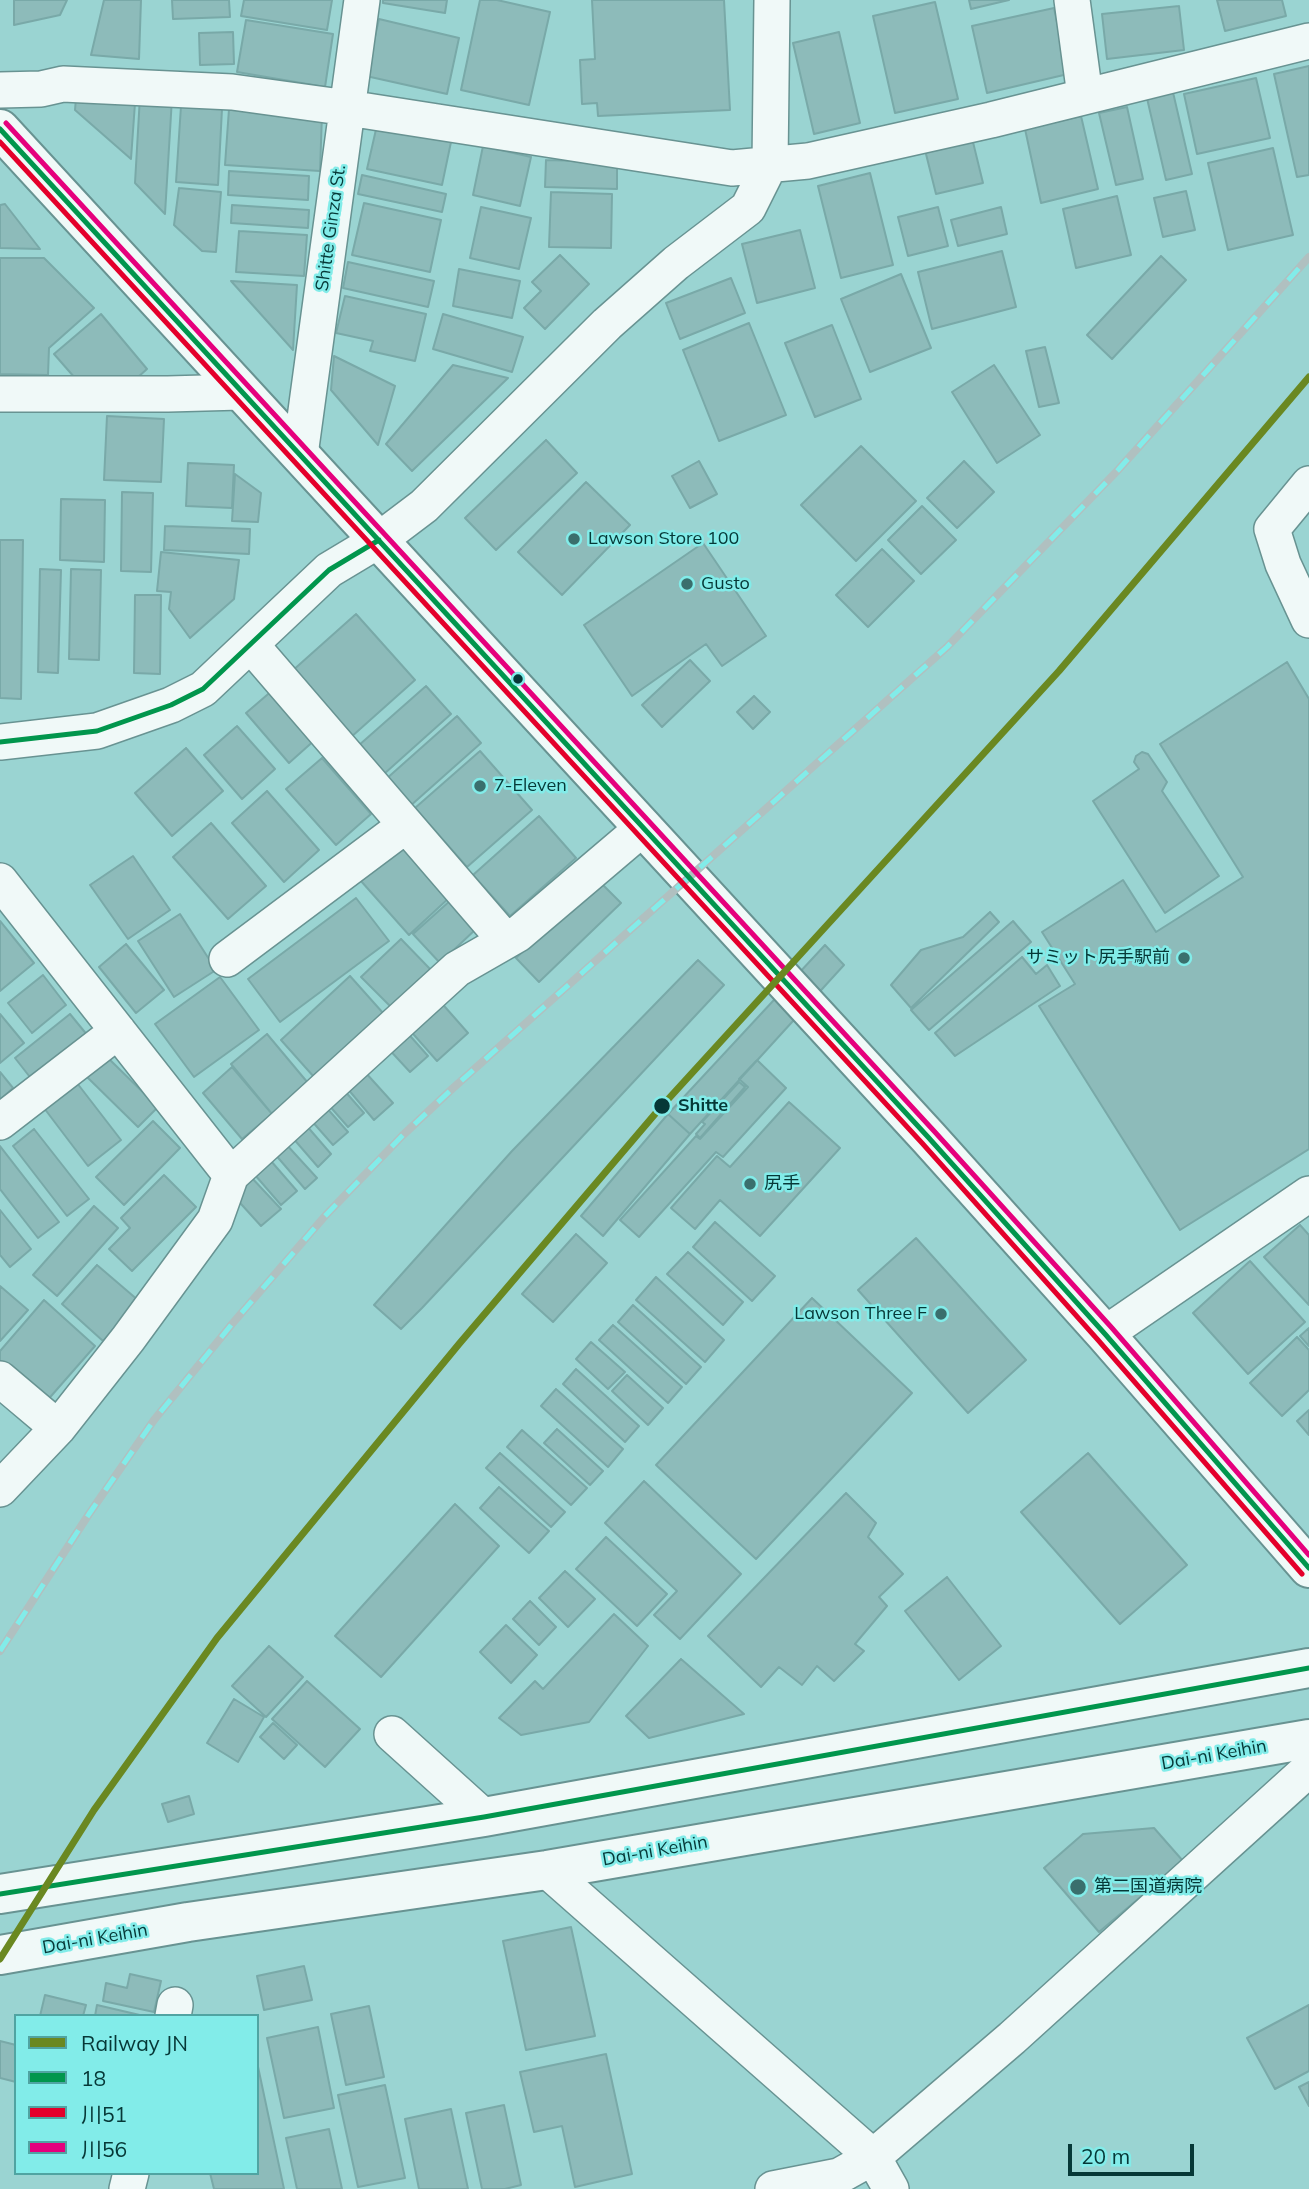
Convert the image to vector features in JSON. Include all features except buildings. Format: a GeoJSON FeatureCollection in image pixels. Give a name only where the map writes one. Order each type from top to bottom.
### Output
{"type":"FeatureCollection","features":[{"type":"Feature","properties":{"kind":"main road"},"geometry":{"type":"LineString","coordinates":[[0,129],[928,1137],[1105,1334],[1309,1569]]}},
{"type":"Feature","properties":{"kind":"main road"},"geometry":{"type":"LineString","coordinates":[[0,1894],[484,1816],[1309,1668]]}},
{"type":"Feature","properties":{"kind":"main road","name":"Dai-ni Keihin"},"geometry":{"type":"LineString","coordinates":[[0,1955],[188,1922],[547,1870],[1309,1739]]}},
{"type":"Feature","properties":{"kind":"street","name":"Shitte Ginza St."},"geometry":{"type":"LineString","coordinates":[[300,455],[362,0]]}},
{"type":"Feature","properties":{"kind":"street"},"geometry":{"type":"LineString","coordinates":[[0,742],[97,731],[171,705],[203,689],[329,570],[379,540],[424,506],[607,324],[676,263],[748,208],[770,164],[772,0]]}},
{"type":"Feature","properties":{"kind":"street"},"geometry":{"type":"LineString","coordinates":[[1072,0],[1086,96]]}},
{"type":"Feature","properties":{"kind":"street"},"geometry":{"type":"LineString","coordinates":[[0,90],[41,89],[63,84],[232,92],[732,168],[808,161],[991,120],[1309,41]]}},
{"type":"Feature","properties":{"kind":"street"},"geometry":{"type":"LineString","coordinates":[[0,394],[241,392]]}},
{"type":"Feature","properties":{"kind":"street"},"geometry":{"type":"LineString","coordinates":[[1309,484],[1272,530],[1296,556],[1309,620]]}},
{"type":"Feature","properties":{"kind":"street"},"geometry":{"type":"LineString","coordinates":[[251,645],[506,941]]}},
{"type":"Feature","properties":{"kind":"street"},"geometry":{"type":"LineString","coordinates":[[227,959],[406,825]]}},
{"type":"Feature","properties":{"kind":"street"},"geometry":{"type":"LineString","coordinates":[[0,1489],[58,1428],[128,1339],[215,1220],[231,1175],[457,969],[518,934],[644,827]]}},
{"type":"Feature","properties":{"kind":"street"},"geometry":{"type":"LineString","coordinates":[[2,888],[231,1175]]}},
{"type":"Feature","properties":{"kind":"street"},"geometry":{"type":"LineString","coordinates":[[0,1122],[118,1031]]}},
{"type":"Feature","properties":{"kind":"street"},"geometry":{"type":"LineString","coordinates":[[1105,1334],[1309,1194]]}},
{"type":"Feature","properties":{"kind":"street"},"geometry":{"type":"LineString","coordinates":[[0,1379],[58,1428]]}},
{"type":"Feature","properties":{"kind":"street"},"geometry":{"type":"LineString","coordinates":[[392,1734],[484,1816]]}},
{"type":"Feature","properties":{"kind":"street"},"geometry":{"type":"LineString","coordinates":[[773,2189],[839,2176],[873,2157],[1012,2038],[1309,1769]]}},
{"type":"Feature","properties":{"kind":"street"},"geometry":{"type":"LineString","coordinates":[[547,1870],[873,2157],[891,2189]]}},
{"type":"Feature","properties":{"kind":"railway"},"geometry":{"type":"LineString","coordinates":[[0,1651],[154,1420],[325,1216],[402,1136],[452,1089],[947,647],[1118,470],[1309,257]]}},
{"type":"Feature","properties":{"kind":"rail line","name":"JN"},"geometry":{"type":"LineString","coordinates":[[0,1959],[94,1810],[217,1638],[459,1344],[661,1107],[1059,671],[1309,377]]}},
{"type":"Feature","properties":{"kind":"transit line","name":"川56"},"geometry":{"type":"LineString","coordinates":[[6,123],[934,1131],[1112,1328],[1309,1555]]}},
{"type":"Feature","properties":{"kind":"transit line","name":"18"},"geometry":{"type":"LineString","coordinates":[[0,129],[928,1137],[1105,1334],[1309,1568]]}},
{"type":"Feature","properties":{"kind":"transit line","name":"川51"},"geometry":{"type":"LineString","coordinates":[[0,142],[922,1143],[1302,1574]]}},
{"type":"Feature","properties":{"kind":"transit line","name":"18"},"geometry":{"type":"LineString","coordinates":[[0,742],[97,731],[171,705],[203,689],[329,570],[379,540]]}},
{"type":"Feature","properties":{"kind":"transit line","name":"18"},"geometry":{"type":"LineString","coordinates":[[0,1894],[484,1817],[1309,1668]]}},
{"type":"Feature","properties":{"kind":"place","name":"Lawson Store 100"},"geometry":{"type":"Point","coordinates":[574,539]}},
{"type":"Feature","properties":{"kind":"place","name":"Gusto"},"geometry":{"type":"Point","coordinates":[687,584]}},
{"type":"Feature","properties":{"kind":"place","name":"7-Eleven"},"geometry":{"type":"Point","coordinates":[480,786]}},
{"type":"Feature","properties":{"kind":"place","name":"サミット尻手駅前"},"geometry":{"type":"Point","coordinates":[1184,958]}},
{"type":"Feature","properties":{"kind":"place","name":"Shitte"},"geometry":{"type":"Point","coordinates":[662,1106]}},
{"type":"Feature","properties":{"kind":"place","name":"尻手"},"geometry":{"type":"Point","coordinates":[750,1184]}},
{"type":"Feature","properties":{"kind":"place","name":"Lawson Three F"},"geometry":{"type":"Point","coordinates":[941,1314]}},
{"type":"Feature","properties":{"kind":"place","name":"第二国道病院"},"geometry":{"type":"Point","coordinates":[1078,1887]}}]}
